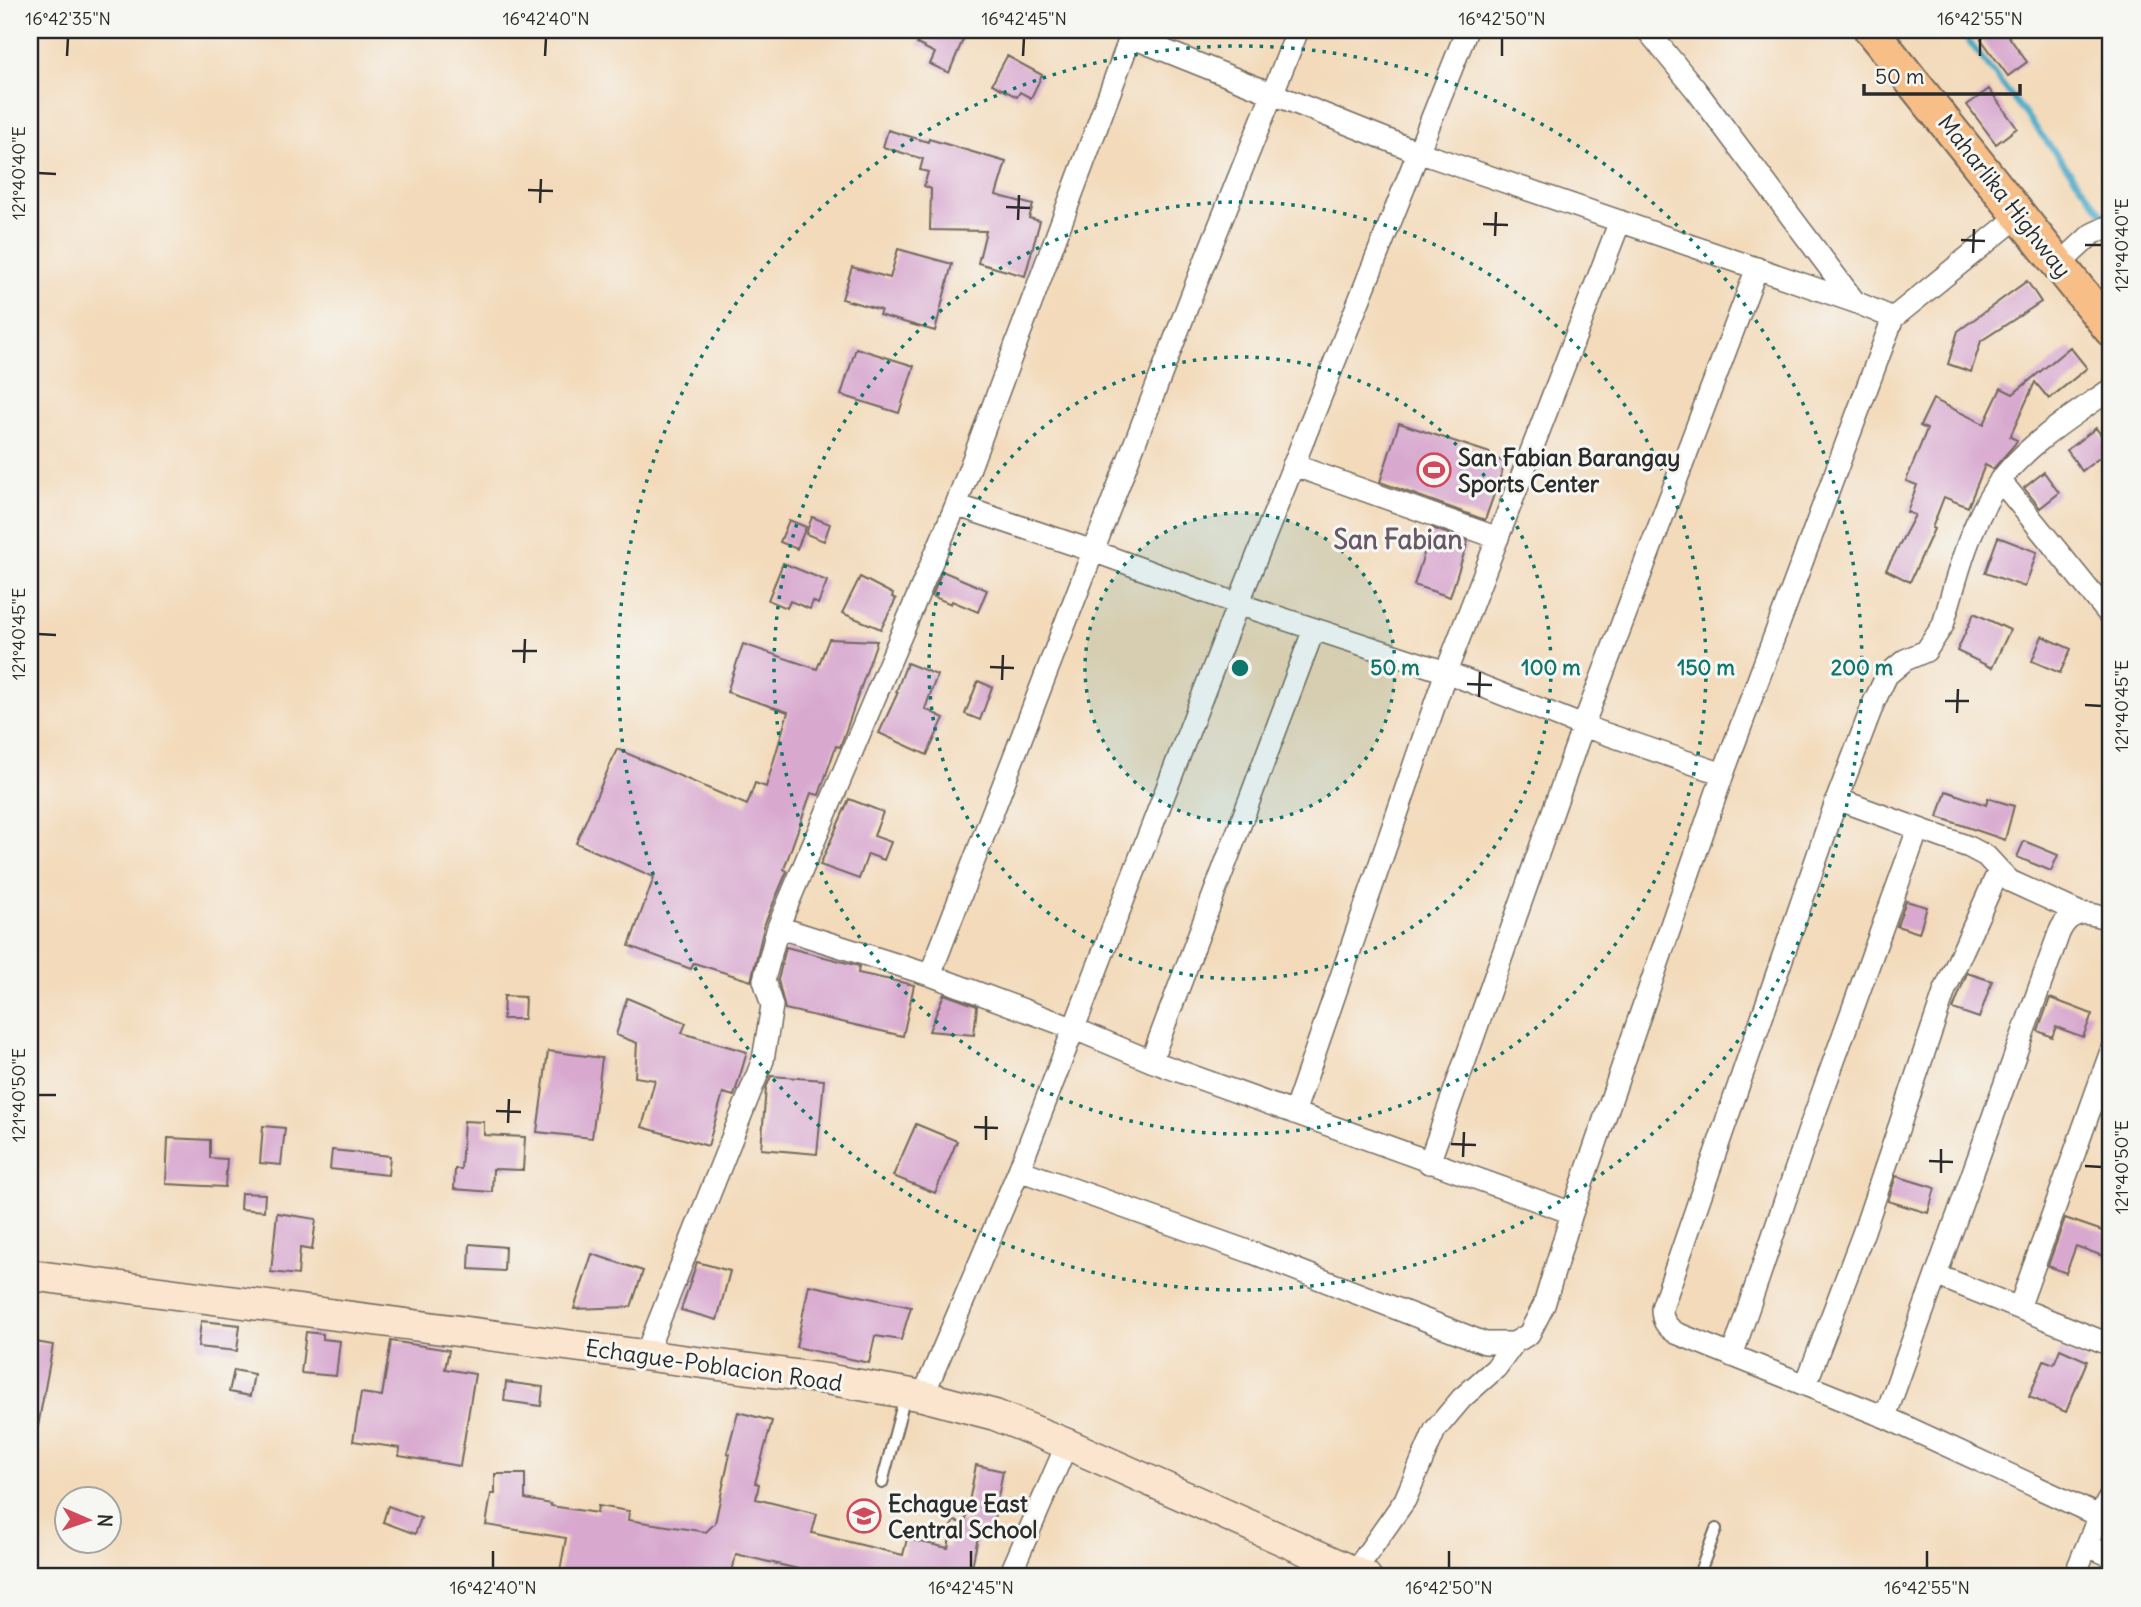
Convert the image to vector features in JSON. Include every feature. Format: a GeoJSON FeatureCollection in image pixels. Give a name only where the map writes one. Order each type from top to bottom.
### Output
{"type":"FeatureCollection","features":[{"type":"Feature","properties":{"kind":"highway","name":"Maharlika Highway"},"geometry":{"type":"LineString","coordinates":[[1871,30],[2111,330]]}},
{"type":"Feature","properties":{"kind":"main road","name":"Echague-Poblacion Road"},"geometry":{"type":"LineString","coordinates":[[30,1275],[827,1379],[915,1394],[995,1415],[1067,1444],[1357,1575]]}},
{"type":"Feature","properties":{"kind":"street"},"geometry":{"type":"LineString","coordinates":[[930,975],[1201,271],[1298,30]]}},
{"type":"Feature","properties":{"kind":"street"},"geometry":{"type":"LineString","coordinates":[[915,1394],[1019,1170],[1238,604],[1467,30]]}},
{"type":"Feature","properties":{"kind":"street"},"geometry":{"type":"LineString","coordinates":[[1647,30],[1696,90],[1856,302]]}},
{"type":"Feature","properties":{"kind":"street"},"geometry":{"type":"LineString","coordinates":[[645,1356],[763,1060],[772,1006],[764,980],[778,927],[957,505],[1132,33],[1273,94],[1418,152],[1856,302],[1893,318]]}},
{"type":"Feature","properties":{"kind":"street"},"geometry":{"type":"LineString","coordinates":[[1357,1575],[1405,1500],[1435,1430],[1462,1398],[1496,1368],[1514,1343],[1529,1334],[1544,1305],[1572,1213],[1723,774],[1893,318],[2020,215]]}},
{"type":"Feature","properties":{"kind":"street"},"geometry":{"type":"LineString","coordinates":[[1294,1113],[1446,672],[1620,221]]}},
{"type":"Feature","properties":{"kind":"street"},"geometry":{"type":"LineString","coordinates":[[2059,265],[2092,234],[2111,225]]}},
{"type":"Feature","properties":{"kind":"street"},"geometry":{"type":"LineString","coordinates":[[1429,1163],[1583,726],[1756,268]]}},
{"type":"Feature","properties":{"kind":"street"},"geometry":{"type":"LineString","coordinates":[[2099,1516],[1885,1417],[1676,1333],[1666,1326],[1662,1308],[1837,799],[1887,675],[1905,660],[1926,651],[1943,625],[1977,521],[2000,480],[2029,451],[2111,389]]}},
{"type":"Feature","properties":{"kind":"street"},"geometry":{"type":"LineString","coordinates":[[1293,465],[1497,538]]}},
{"type":"Feature","properties":{"kind":"street"},"geometry":{"type":"LineString","coordinates":[[2000,480],[2111,617]]}},
{"type":"Feature","properties":{"kind":"street"},"geometry":{"type":"LineString","coordinates":[[957,505],[1238,604],[1446,672],[1583,726],[1723,774]]}},
{"type":"Feature","properties":{"kind":"street"},"geometry":{"type":"LineString","coordinates":[[1151,1061],[1314,629]]}},
{"type":"Feature","properties":{"kind":"street"},"geometry":{"type":"LineString","coordinates":[[1837,799],[1969,847],[1986,856],[2010,881],[2080,913],[2111,920]]}},
{"type":"Feature","properties":{"kind":"street"},"geometry":{"type":"LineString","coordinates":[[1732,1356],[1811,1124],[1918,829]]}},
{"type":"Feature","properties":{"kind":"street"},"geometry":{"type":"LineString","coordinates":[[1806,1384],[1864,1231],[1945,990],[1999,870]]}},
{"type":"Feature","properties":{"kind":"street"},"geometry":{"type":"LineString","coordinates":[[1885,1417],[2059,933],[2064,922],[2080,913]]}},
{"type":"Feature","properties":{"kind":"street"},"geometry":{"type":"LineString","coordinates":[[778,927],[930,975],[1075,1029],[1151,1061],[1572,1213]]}},
{"type":"Feature","properties":{"kind":"street"},"geometry":{"type":"LineString","coordinates":[[2019,1308],[2111,1051]]}},
{"type":"Feature","properties":{"kind":"street"},"geometry":{"type":"LineString","coordinates":[[1019,1170],[1252,1253],[1485,1343],[1514,1343]]}},
{"type":"Feature","properties":{"kind":"street"},"geometry":{"type":"LineString","coordinates":[[1937,1275],[2111,1345]]}},
{"type":"Feature","properties":{"kind":"street"},"geometry":{"type":"LineString","coordinates":[[1009,1577],[1067,1444]]}},
{"type":"Feature","properties":{"kind":"street"},"geometry":{"type":"LineString","coordinates":[[2074,1577],[2099,1516],[2111,1495]]}},
{"type":"Feature","properties":{"kind":"street"},"geometry":{"type":"LineString","coordinates":[[2088,1546],[2111,1556]]}},
{"type":"Feature","properties":{"kind":"lane"},"geometry":{"type":"LineString","coordinates":[[882,1483],[915,1394]]}},
{"type":"Feature","properties":{"kind":"lane"},"geometry":{"type":"LineString","coordinates":[[1699,1577],[1716,1529]]}},
{"type":"Feature","properties":{"kind":"building"},"geometry":{"type":"Polygon","coordinates":[[[924,30],[967,30],[949,73],[930,64],[935,53],[917,44],[924,30]]]}},
{"type":"Feature","properties":{"kind":"building"},"geometry":{"type":"Polygon","coordinates":[[[1995,30],[2004,30],[2027,62],[2008,76],[1981,39],[1995,30]]]}},
{"type":"Feature","properties":{"kind":"building"},"geometry":{"type":"Polygon","coordinates":[[[1007,56],[1042,75],[1031,98],[1020,92],[1017,97],[992,84],[1007,56]]]}},
{"type":"Feature","properties":{"kind":"building"},"geometry":{"type":"Polygon","coordinates":[[[1989,89],[2017,128],[1996,144],[1967,105],[1989,89]]]}},
{"type":"Feature","properties":{"kind":"building"},"geometry":{"type":"Polygon","coordinates":[[[888,130],[1006,162],[996,195],[1033,205],[1029,218],[1040,221],[1025,276],[978,263],[986,231],[930,230],[931,189],[924,186],[928,172],[920,170],[923,159],[883,147],[888,130]]]}},
{"type":"Feature","properties":{"kind":"building"},"geometry":{"type":"Polygon","coordinates":[[[898,249],[952,264],[935,331],[879,315],[881,310],[842,299],[852,267],[890,278],[898,249]]]}},
{"type":"Feature","properties":{"kind":"building"},"geometry":{"type":"Polygon","coordinates":[[[2027,281],[2041,302],[1981,341],[1971,372],[1948,364],[1958,331],[2027,281]]]}},
{"type":"Feature","properties":{"kind":"building"},"geometry":{"type":"Polygon","coordinates":[[[2070,347],[2087,368],[2049,399],[2035,382],[2010,437],[2017,440],[2015,444],[1993,469],[1985,465],[1968,507],[1944,497],[1932,528],[1934,529],[1910,582],[1886,570],[1915,515],[1907,512],[1917,485],[1906,481],[1927,429],[1920,426],[1933,399],[1984,424],[2001,388],[2013,394],[2070,347]]]}},
{"type":"Feature","properties":{"kind":"building"},"geometry":{"type":"Polygon","coordinates":[[[856,348],[914,366],[899,413],[841,395],[856,348]]]}},
{"type":"Feature","properties":{"kind":"building","name":"San Fabian Barangay Sports Center"},"geometry":{"type":"Polygon","coordinates":[[[1399,423],[1490,453],[1505,463],[1485,520],[1380,482],[1399,423]]]}},
{"type":"Feature","properties":{"kind":"building"},"geometry":{"type":"Polygon","coordinates":[[[2096,428],[2111,449],[2082,471],[2067,450],[2096,428]]]}},
{"type":"Feature","properties":{"kind":"building"},"geometry":{"type":"Polygon","coordinates":[[[2044,472],[2059,493],[2040,508],[2024,488],[2044,472]]]}},
{"type":"Feature","properties":{"kind":"building"},"geometry":{"type":"Polygon","coordinates":[[[812,517],[830,524],[824,541],[806,534],[812,517]]]}},
{"type":"Feature","properties":{"kind":"building"},"geometry":{"type":"Polygon","coordinates":[[[789,520],[806,527],[797,549],[780,542],[789,520]]]}},
{"type":"Feature","properties":{"kind":"building"},"geometry":{"type":"Polygon","coordinates":[[[1432,528],[1468,541],[1450,597],[1414,585],[1432,528]]]}},
{"type":"Feature","properties":{"kind":"building"},"geometry":{"type":"Polygon","coordinates":[[[1998,537],[2037,552],[2025,587],[1985,573],[1998,537]]]}},
{"type":"Feature","properties":{"kind":"building"},"geometry":{"type":"Polygon","coordinates":[[[783,563],[827,581],[818,604],[813,601],[810,609],[790,601],[787,608],[768,600],[783,563]]]}},
{"type":"Feature","properties":{"kind":"building"},"geometry":{"type":"Polygon","coordinates":[[[942,571],[987,590],[978,612],[932,596],[942,571]]]}},
{"type":"Feature","properties":{"kind":"building"},"geometry":{"type":"Polygon","coordinates":[[[860,577],[893,594],[892,597],[896,599],[881,629],[842,613],[860,577]]]}},
{"type":"Feature","properties":{"kind":"building"},"geometry":{"type":"Polygon","coordinates":[[[1974,613],[2010,630],[1992,668],[1957,651],[1974,613]]]}},
{"type":"Feature","properties":{"kind":"building"},"geometry":{"type":"Polygon","coordinates":[[[2042,636],[2071,649],[2060,673],[2032,661],[2042,636]]]}},
{"type":"Feature","properties":{"kind":"building"},"geometry":{"type":"Polygon","coordinates":[[[829,639],[877,641],[840,747],[836,746],[819,795],[811,793],[784,869],[787,871],[765,923],[751,981],[694,963],[691,969],[629,946],[654,877],[576,843],[617,749],[747,805],[755,783],[766,787],[788,712],[727,692],[743,644],[817,669],[829,639]]]}},
{"type":"Feature","properties":{"kind":"building"},"geometry":{"type":"Polygon","coordinates":[[[907,663],[937,675],[925,709],[944,718],[927,755],[879,733],[898,692],[907,663]]]}},
{"type":"Feature","properties":{"kind":"building"},"geometry":{"type":"Polygon","coordinates":[[[978,681],[992,687],[980,720],[965,714],[978,681]]]}},
{"type":"Feature","properties":{"kind":"building"},"geometry":{"type":"Polygon","coordinates":[[[1946,791],[1986,805],[1988,798],[2014,806],[2005,840],[1938,817],[1946,791]]]}},
{"type":"Feature","properties":{"kind":"building"},"geometry":{"type":"Polygon","coordinates":[[[849,799],[883,812],[874,836],[891,842],[884,860],[868,854],[859,879],[820,865],[849,799]]]}},
{"type":"Feature","properties":{"kind":"building"},"geometry":{"type":"Polygon","coordinates":[[[2024,841],[2058,855],[2051,871],[2017,857],[2024,841]]]}},
{"type":"Feature","properties":{"kind":"building"},"geometry":{"type":"Polygon","coordinates":[[[1906,901],[1927,907],[1919,933],[1897,926],[1906,901]]]}},
{"type":"Feature","properties":{"kind":"building"},"geometry":{"type":"Polygon","coordinates":[[[786,947],[859,966],[858,973],[914,985],[903,1036],[785,1009],[778,980],[786,947]]]}},
{"type":"Feature","properties":{"kind":"building"},"geometry":{"type":"Polygon","coordinates":[[[1967,973],[1992,981],[1979,1018],[1953,1009],[1967,973]]]}},
{"type":"Feature","properties":{"kind":"building"},"geometry":{"type":"Polygon","coordinates":[[[944,994],[977,1006],[974,1035],[929,1031],[944,994]]]}},
{"type":"Feature","properties":{"kind":"building"},"geometry":{"type":"Polygon","coordinates":[[[504,996],[525,997],[524,1019],[503,1019],[504,996]]]}},
{"type":"Feature","properties":{"kind":"building"},"geometry":{"type":"Polygon","coordinates":[[[627,998],[686,1023],[682,1033],[747,1052],[734,1096],[723,1093],[708,1146],[642,1127],[655,1080],[635,1077],[637,1043],[616,1035],[627,998]]]}},
{"type":"Feature","properties":{"kind":"building"},"geometry":{"type":"Polygon","coordinates":[[[2050,998],[2092,1014],[2083,1037],[2056,1027],[2052,1037],[2038,1031],[2050,998]]]}},
{"type":"Feature","properties":{"kind":"building"},"geometry":{"type":"Polygon","coordinates":[[[548,1051],[602,1058],[592,1138],[537,1132],[548,1051]]]}},
{"type":"Feature","properties":{"kind":"building"},"geometry":{"type":"Polygon","coordinates":[[[771,1076],[824,1080],[817,1154],[761,1149],[766,1088],[771,1076]]]}},
{"type":"Feature","properties":{"kind":"building"},"geometry":{"type":"Polygon","coordinates":[[[464,1121],[484,1122],[484,1135],[525,1137],[523,1170],[493,1169],[492,1192],[454,1189],[455,1169],[461,1169],[464,1121]]]}},
{"type":"Feature","properties":{"kind":"building"},"geometry":{"type":"Polygon","coordinates":[[[916,1124],[957,1141],[935,1193],[893,1176],[916,1124]]]}},
{"type":"Feature","properties":{"kind":"building"},"geometry":{"type":"Polygon","coordinates":[[[263,1126],[285,1128],[281,1165],[260,1163],[263,1126]]]}},
{"type":"Feature","properties":{"kind":"building"},"geometry":{"type":"Polygon","coordinates":[[[168,1138],[210,1140],[210,1158],[227,1159],[225,1187],[166,1184],[168,1138]]]}},
{"type":"Feature","properties":{"kind":"building"},"geometry":{"type":"Polygon","coordinates":[[[332,1150],[390,1156],[388,1175],[330,1169],[332,1150]]]}},
{"type":"Feature","properties":{"kind":"building"},"geometry":{"type":"Polygon","coordinates":[[[1896,1176],[1935,1188],[1928,1213],[1888,1201],[1896,1176]]]}},
{"type":"Feature","properties":{"kind":"building"},"geometry":{"type":"Polygon","coordinates":[[[241,1193],[265,1194],[264,1211],[240,1209],[241,1193]]]}},
{"type":"Feature","properties":{"kind":"building"},"geometry":{"type":"Polygon","coordinates":[[[277,1213],[316,1219],[312,1250],[300,1248],[298,1275],[271,1272],[277,1213]]]}},
{"type":"Feature","properties":{"kind":"building"},"geometry":{"type":"Polygon","coordinates":[[[2065,1218],[2111,1234],[2111,1259],[2076,1246],[2066,1273],[2048,1266],[2065,1218]]]}},
{"type":"Feature","properties":{"kind":"building"},"geometry":{"type":"Polygon","coordinates":[[[470,1244],[505,1247],[504,1271],[469,1269],[470,1244]]]}},
{"type":"Feature","properties":{"kind":"building"},"geometry":{"type":"Polygon","coordinates":[[[592,1254],[643,1271],[631,1307],[574,1309],[592,1254]]]}},
{"type":"Feature","properties":{"kind":"building"},"geometry":{"type":"Polygon","coordinates":[[[697,1262],[730,1271],[717,1320],[681,1310],[697,1262]]]}},
{"type":"Feature","properties":{"kind":"building"},"geometry":{"type":"Polygon","coordinates":[[[809,1285],[911,1307],[901,1340],[875,1336],[869,1363],[796,1347],[809,1285]]]}},
{"type":"Feature","properties":{"kind":"building"},"geometry":{"type":"Polygon","coordinates":[[[201,1321],[240,1325],[237,1351],[198,1347],[201,1321]]]}},
{"type":"Feature","properties":{"kind":"building"},"geometry":{"type":"Polygon","coordinates":[[[306,1332],[323,1334],[323,1339],[340,1341],[336,1376],[301,1373],[306,1332]]]}},
{"type":"Feature","properties":{"kind":"building"},"geometry":{"type":"Polygon","coordinates":[[[30,1341],[53,1345],[38,1426],[30,1426],[30,1341]]]}},
{"type":"Feature","properties":{"kind":"building"},"geometry":{"type":"Polygon","coordinates":[[[391,1341],[449,1350],[445,1369],[475,1374],[460,1466],[399,1456],[400,1448],[353,1441],[361,1393],[382,1396],[391,1341]]]}},
{"type":"Feature","properties":{"kind":"building"},"geometry":{"type":"Polygon","coordinates":[[[2060,1349],[2087,1361],[2066,1412],[2029,1397],[2044,1360],[2054,1364],[2060,1349]]]}},
{"type":"Feature","properties":{"kind":"building"},"geometry":{"type":"Polygon","coordinates":[[[234,1370],[254,1374],[250,1396],[229,1392],[234,1370]]]}},
{"type":"Feature","properties":{"kind":"building"},"geometry":{"type":"Polygon","coordinates":[[[506,1382],[543,1387],[541,1406],[504,1401],[506,1382]]]}},
{"type":"Feature","properties":{"kind":"building"},"geometry":{"type":"Polygon","coordinates":[[[738,1412],[772,1421],[755,1483],[759,1484],[756,1499],[817,1514],[812,1533],[903,1555],[907,1539],[948,1548],[953,1521],[965,1523],[976,1465],[1003,1471],[992,1529],[980,1527],[970,1577],[831,1577],[736,1554],[731,1577],[559,1577],[566,1538],[486,1525],[491,1494],[495,1494],[495,1474],[525,1474],[525,1499],[597,1513],[598,1506],[629,1511],[628,1520],[706,1532],[715,1523],[730,1454],[727,1453],[738,1412]]]}},
{"type":"Feature","properties":{"kind":"building"},"geometry":{"type":"Polygon","coordinates":[[[388,1506],[421,1518],[415,1534],[383,1522],[388,1506]]]}},
{"type":"Feature","properties":{"kind":"waterway"},"geometry":{"type":"LineString","coordinates":[[1960,30],[2103,214]]}},
{"type":"Feature","properties":{"kind":"place","name":"San Fabian Barangay Sports Center"},"geometry":{"type":"Point","coordinates":[1434,470]}},
{"type":"Feature","properties":{"kind":"place","name":"Echague East Central School"},"geometry":{"type":"Point","coordinates":[864,1516]}},
{"type":"Feature","properties":{"kind":"district","name":"San Fabian"},"geometry":{"type":"Point","coordinates":[1398,539]}}]}
